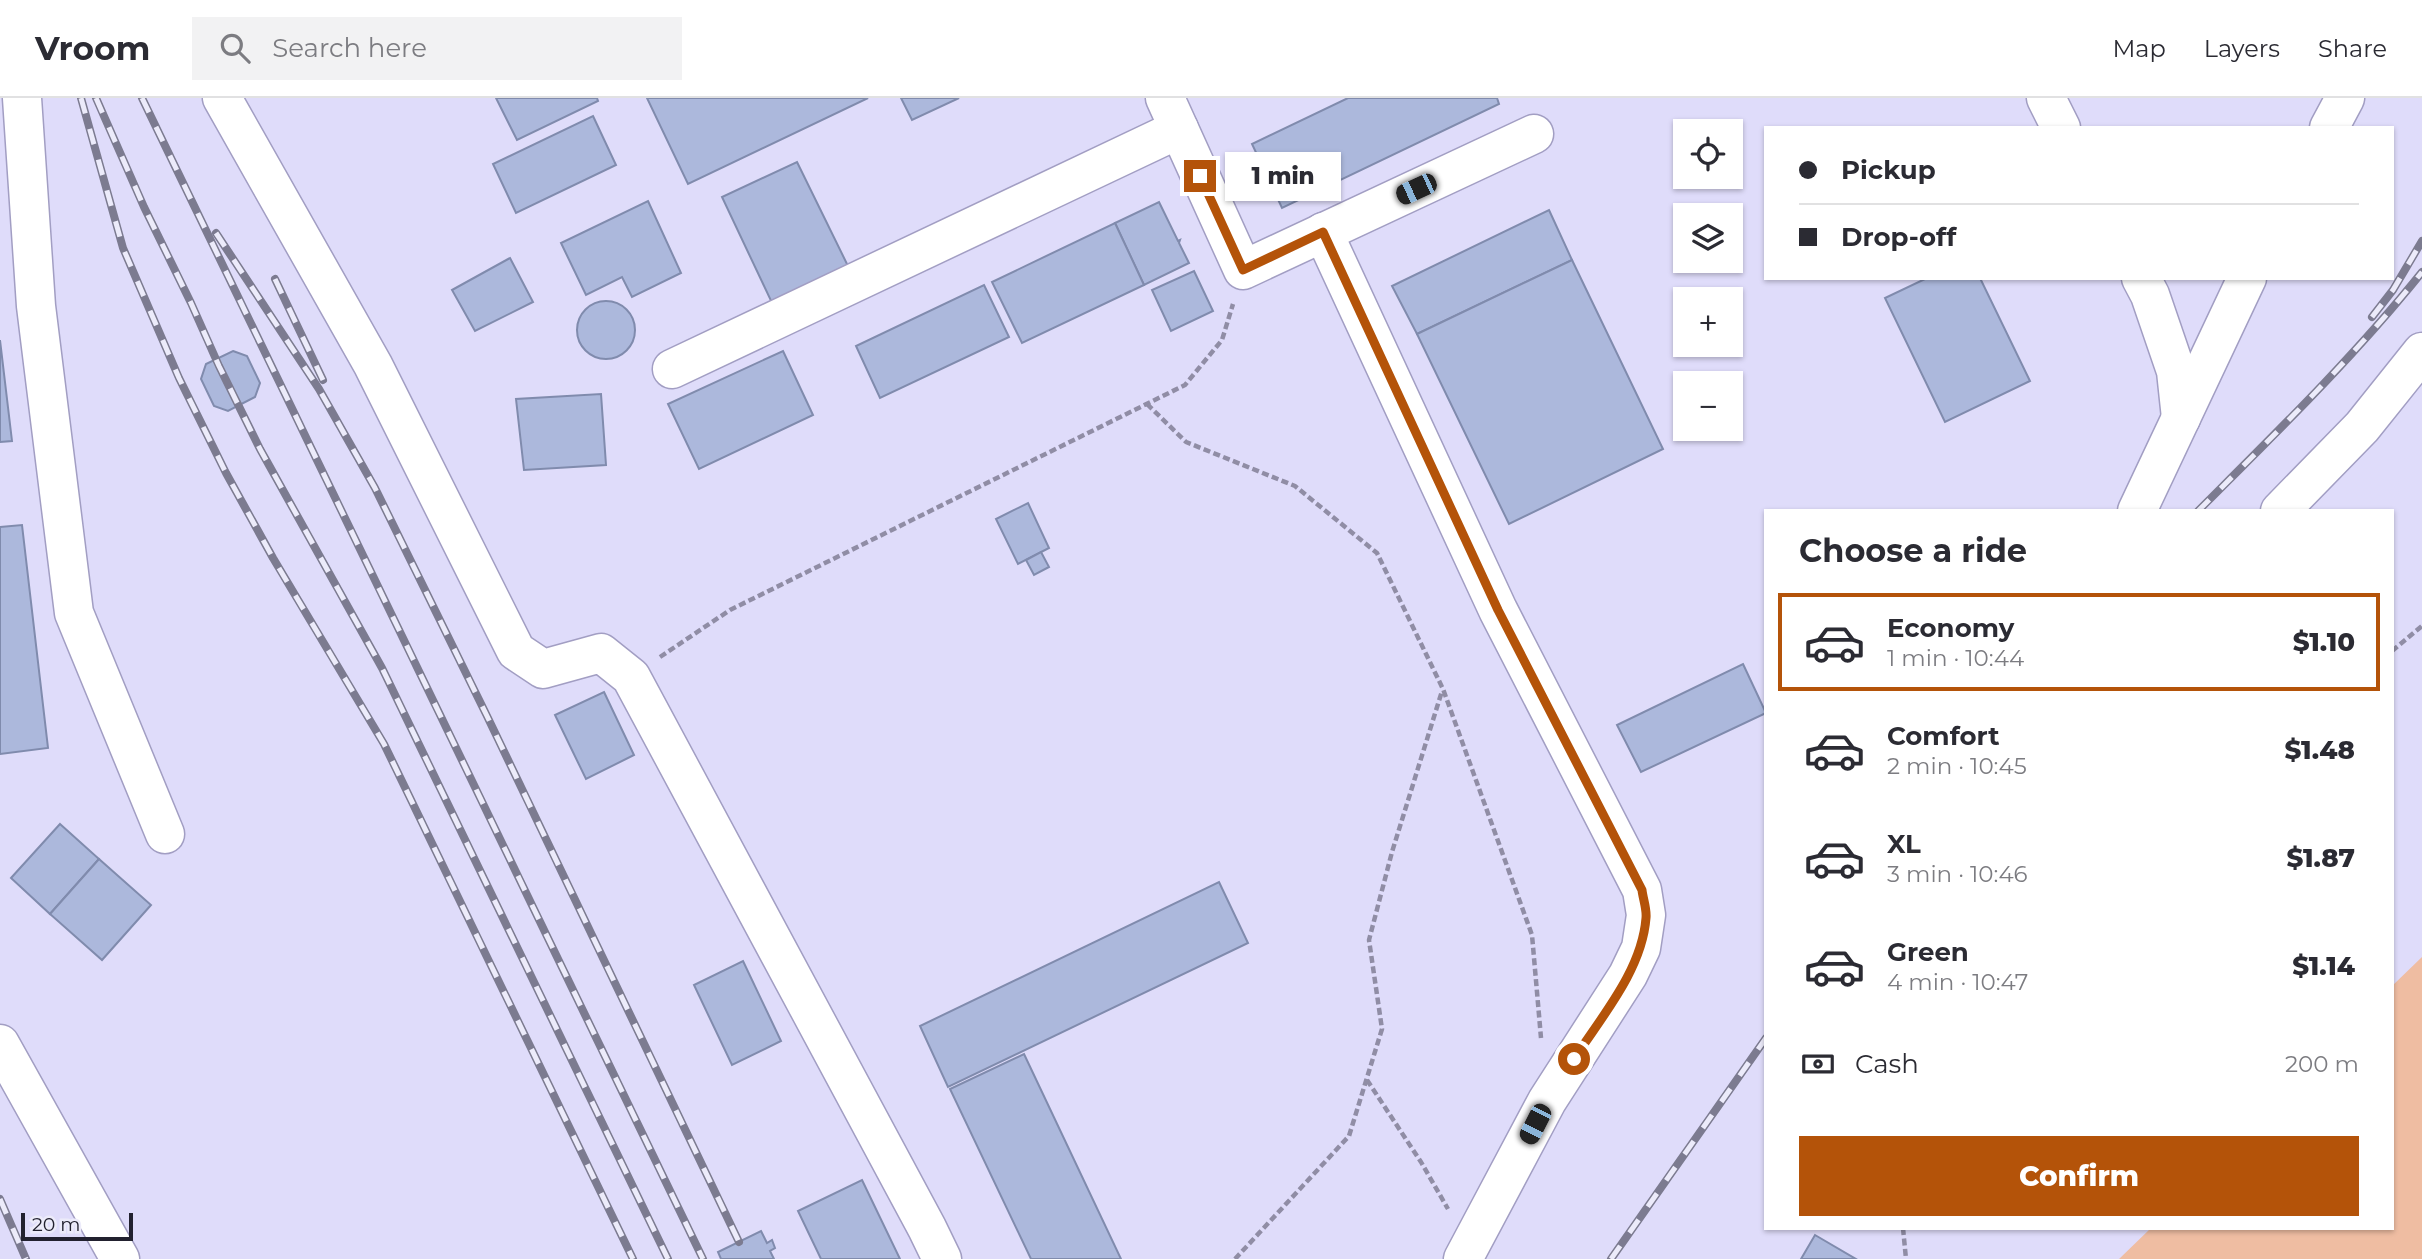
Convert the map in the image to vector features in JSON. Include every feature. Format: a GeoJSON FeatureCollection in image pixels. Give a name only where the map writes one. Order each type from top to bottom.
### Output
{"type":"FeatureCollection","features":[{"type":"Feature","properties":{"kind":"lane"},"geometry":{"type":"LineString","coordinates":[[22,98],[36,306],[74,613],[165,834]]}},
{"type":"Feature","properties":{"kind":"lane"},"geometry":{"type":"LineString","coordinates":[[222,98],[373,365],[516,651],[543,670],[601,653],[631,677],[942,1259]]}},
{"type":"Feature","properties":{"kind":"lane"},"geometry":{"type":"LineString","coordinates":[[2046,98],[2060,126]]}},
{"type":"Feature","properties":{"kind":"lane"},"geometry":{"type":"LineString","coordinates":[[2330,126],[2345,98]]}},
{"type":"Feature","properties":{"kind":"lane"},"geometry":{"type":"LineString","coordinates":[[672,369],[1172,113],[1243,270],[1534,134]]}},
{"type":"Feature","properties":{"kind":"lane"},"geometry":{"type":"LineString","coordinates":[[1323,232],[1498,610],[1642,890],[1646,915],[1641,948],[1628,975],[1547,1101],[1466,1253]]}},
{"type":"Feature","properties":{"kind":"lane"},"geometry":{"type":"LineString","coordinates":[[2142,280],[2150,295],[2176,371],[2181,418]]}},
{"type":"Feature","properties":{"kind":"lane"},"geometry":{"type":"LineString","coordinates":[[2138,509],[2246,280]]}},
{"type":"Feature","properties":{"kind":"lane"},"geometry":{"type":"LineString","coordinates":[[2282,509],[2362,427],[2422,352]]}},
{"type":"Feature","properties":{"kind":"lane"},"geometry":{"type":"LineString","coordinates":[[0,1044],[120,1259]]}},
{"type":"Feature","properties":{"kind":"path"},"geometry":{"type":"LineString","coordinates":[[631,677],[730,610],[1185,385],[1222,340],[1243,270]]}},
{"type":"Feature","properties":{"kind":"path"},"geometry":{"type":"LineString","coordinates":[[1147,404],[1186,442],[1295,486],[1377,554],[1443,690],[1532,935],[1547,1101]]}},
{"type":"Feature","properties":{"kind":"path"},"geometry":{"type":"LineString","coordinates":[[2394,649],[2422,626]]}},
{"type":"Feature","properties":{"kind":"path"},"geometry":{"type":"LineString","coordinates":[[1235,1259],[1349,1136],[1382,1029],[1369,940],[1392,852],[1443,690]]}},
{"type":"Feature","properties":{"kind":"path"},"geometry":{"type":"LineString","coordinates":[[1366,1079],[1421,1162],[1466,1253]]}},
{"type":"Feature","properties":{"kind":"path"},"geometry":{"type":"LineString","coordinates":[[1903,1230],[1906,1259]]}},
{"type":"Feature","properties":{"kind":"shaded area"},"geometry":{"type":"Polygon","coordinates":[[[2422,957],[2422,1259],[2119,1259],[2149,1230],[2394,1230],[2394,984],[2422,957]]]}},
{"type":"Feature","properties":{"kind":"building"},"geometry":{"type":"Polygon","coordinates":[[[496,98],[597,98],[598,101],[517,140],[496,98]]]}},
{"type":"Feature","properties":{"kind":"building"},"geometry":{"type":"Polygon","coordinates":[[[647,98],[868,98],[688,184],[647,98]]]}},
{"type":"Feature","properties":{"kind":"building"},"geometry":{"type":"Polygon","coordinates":[[[901,98],[959,98],[912,120],[901,98]]]}},
{"type":"Feature","properties":{"kind":"building"},"geometry":{"type":"Polygon","coordinates":[[[1348,98],[1497,98],[1499,104],[1282,208],[1252,144],[1348,98]]]}},
{"type":"Feature","properties":{"kind":"building"},"geometry":{"type":"Polygon","coordinates":[[[593,116],[616,165],[516,213],[493,164],[593,116]]]}},
{"type":"Feature","properties":{"kind":"building"},"geometry":{"type":"Polygon","coordinates":[[[797,162],[848,266],[773,305],[722,197],[797,162]]]}},
{"type":"Feature","properties":{"kind":"building"},"geometry":{"type":"Polygon","coordinates":[[[648,201],[681,273],[632,297],[622,277],[586,295],[561,243],[648,201]]]}},
{"type":"Feature","properties":{"kind":"building"},"geometry":{"type":"Polygon","coordinates":[[[1159,202],[1189,263],[1144,285],[1115,223],[1159,202]]]}},
{"type":"Feature","properties":{"kind":"building"},"geometry":{"type":"Polygon","coordinates":[[[1549,210],[1572,260],[1417,334],[1392,286],[1549,210]]]}},
{"type":"Feature","properties":{"kind":"building"},"geometry":{"type":"Polygon","coordinates":[[[1115,223],[1144,285],[1022,343],[992,282],[1115,223]]]}},
{"type":"Feature","properties":{"kind":"building"},"geometry":{"type":"Polygon","coordinates":[[[510,258],[533,302],[475,331],[452,290],[510,258]]]}},
{"type":"Feature","properties":{"kind":"building"},"geometry":{"type":"Polygon","coordinates":[[[1572,260],[1663,449],[1509,524],[1417,334],[1572,260]]]}},
{"type":"Feature","properties":{"kind":"building"},"geometry":{"type":"Polygon","coordinates":[[[1194,271],[1213,311],[1171,331],[1152,290],[1194,271]]]}},
{"type":"Feature","properties":{"kind":"building"},"geometry":{"type":"Polygon","coordinates":[[[1923,280],[1981,280],[2030,381],[1945,422],[1885,298],[1923,280]]]}},
{"type":"Feature","properties":{"kind":"building"},"geometry":{"type":"Polygon","coordinates":[[[984,285],[1009,337],[880,398],[856,346],[984,285]]]}},
{"type":"Feature","properties":{"kind":"building"},"geometry":{"type":"Polygon","coordinates":[[[606,301],[617,303],[630,314],[635,330],[633,341],[622,354],[606,359],[595,357],[582,346],[577,330],[579,319],[590,306],[606,301]]]}},
{"type":"Feature","properties":{"kind":"building"},"geometry":{"type":"Polygon","coordinates":[[[0,340],[12,441],[0,442],[0,340]]]}},
{"type":"Feature","properties":{"kind":"building"},"geometry":{"type":"Polygon","coordinates":[[[233,351],[247,356],[260,383],[255,397],[228,411],[214,406],[201,379],[206,364],[233,351]]]}},
{"type":"Feature","properties":{"kind":"building"},"geometry":{"type":"Polygon","coordinates":[[[783,351],[813,415],[699,469],[668,404],[783,351]]]}},
{"type":"Feature","properties":{"kind":"building"},"geometry":{"type":"Polygon","coordinates":[[[601,394],[606,465],[524,470],[516,399],[601,394]]]}},
{"type":"Feature","properties":{"kind":"building"},"geometry":{"type":"Polygon","coordinates":[[[1028,503],[1049,548],[1018,564],[996,519],[1028,503]]]}},
{"type":"Feature","properties":{"kind":"building"},"geometry":{"type":"Polygon","coordinates":[[[22,525],[48,748],[0,754],[0,527],[22,525]]]}},
{"type":"Feature","properties":{"kind":"building"},"geometry":{"type":"Polygon","coordinates":[[[1041,552],[1049,567],[1034,575],[1026,560],[1041,552]]]}},
{"type":"Feature","properties":{"kind":"building"},"geometry":{"type":"Polygon","coordinates":[[[1743,664],[1764,709],[1764,714],[1641,772],[1617,725],[1743,664]]]}},
{"type":"Feature","properties":{"kind":"building"},"geometry":{"type":"Polygon","coordinates":[[[604,692],[634,755],[586,779],[555,715],[604,692]]]}},
{"type":"Feature","properties":{"kind":"building"},"geometry":{"type":"Polygon","coordinates":[[[60,824],[99,859],[50,914],[11,878],[60,824]]]}},
{"type":"Feature","properties":{"kind":"building"},"geometry":{"type":"Polygon","coordinates":[[[99,859],[151,905],[102,960],[50,914],[99,859]]]}},
{"type":"Feature","properties":{"kind":"building"},"geometry":{"type":"Polygon","coordinates":[[[1219,882],[1248,943],[948,1087],[920,1026],[1219,882]]]}},
{"type":"Feature","properties":{"kind":"building"},"geometry":{"type":"Polygon","coordinates":[[[743,961],[781,1041],[732,1065],[694,985],[743,961]]]}},
{"type":"Feature","properties":{"kind":"building"},"geometry":{"type":"Polygon","coordinates":[[[1024,1054],[1121,1259],[1031,1259],[950,1089],[1024,1054]]]}},
{"type":"Feature","properties":{"kind":"building"},"geometry":{"type":"Polygon","coordinates":[[[862,1180],[900,1259],[821,1259],[798,1211],[862,1180]]]}},
{"type":"Feature","properties":{"kind":"building"},"geometry":{"type":"Polygon","coordinates":[[[761,1231],[767,1243],[772,1240],[775,1248],[770,1251],[774,1259],[721,1259],[718,1252],[761,1231]]]}},
{"type":"Feature","properties":{"kind":"building"},"geometry":{"type":"Polygon","coordinates":[[[1815,1235],[1856,1259],[1801,1259],[1815,1235]]]}},
{"type":"Feature","properties":{"kind":"railway"},"geometry":{"type":"LineString","coordinates":[[81,98],[123,248],[179,378],[226,473],[273,558],[384,744],[633,1259]]}},
{"type":"Feature","properties":{"kind":"railway"},"geometry":{"type":"LineString","coordinates":[[96,98],[219,366],[260,449],[382,668],[668,1259]]}},
{"type":"Feature","properties":{"kind":"railway"},"geometry":{"type":"LineString","coordinates":[[142,98],[703,1259]]}},
{"type":"Feature","properties":{"kind":"railway"},"geometry":{"type":"LineString","coordinates":[[216,233],[319,389],[375,488],[739,1242]]}},
{"type":"Feature","properties":{"kind":"railway"},"geometry":{"type":"LineString","coordinates":[[2372,317],[2393,290],[2422,241]]}},
{"type":"Feature","properties":{"kind":"railway"},"geometry":{"type":"LineString","coordinates":[[2200,509],[2342,365],[2422,272]]}},
{"type":"Feature","properties":{"kind":"railway"},"geometry":{"type":"LineString","coordinates":[[275,279],[323,380]]}},
{"type":"Feature","properties":{"kind":"railway"},"geometry":{"type":"LineString","coordinates":[[1611,1259],[1764,1041]]}},
{"type":"Feature","properties":{"kind":"railway"},"geometry":{"type":"LineString","coordinates":[[0,1199],[26,1259]]}},
{"type":"Feature","properties":{"kind":"route"},"geometry":{"type":"LineString","coordinates":[[1200,176],[1243,270],[1323,232],[1498,610],[1642,890],[1646,915],[1641,948],[1628,975],[1574,1059]]}}]}
